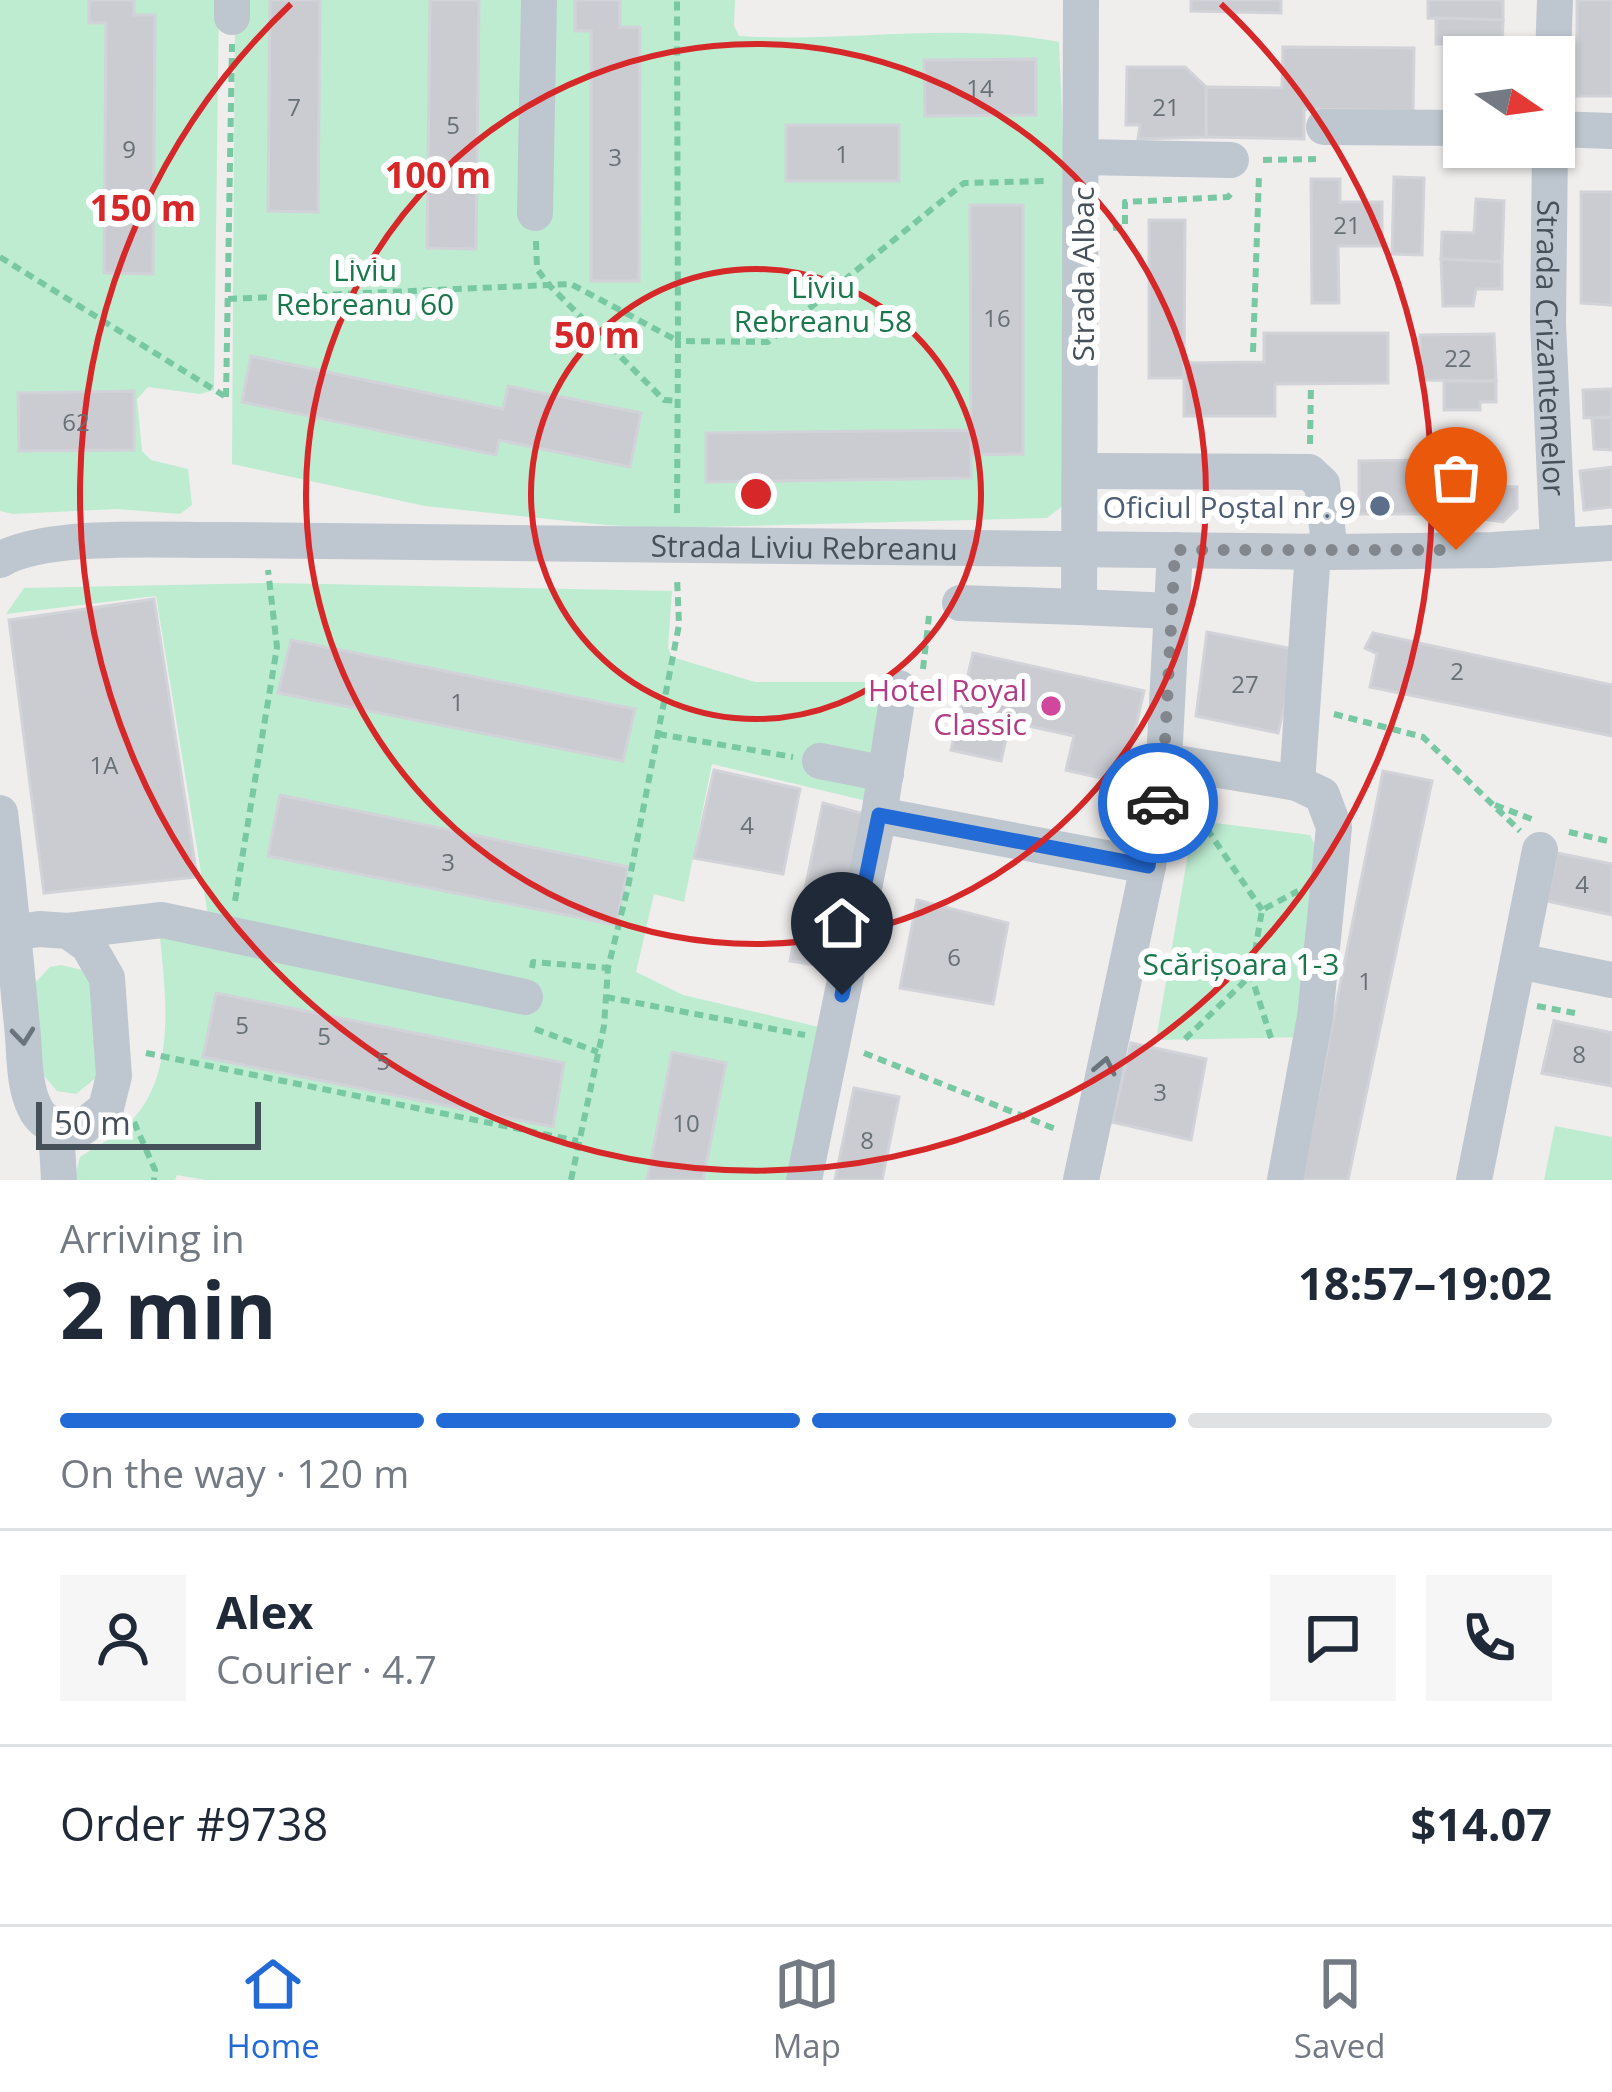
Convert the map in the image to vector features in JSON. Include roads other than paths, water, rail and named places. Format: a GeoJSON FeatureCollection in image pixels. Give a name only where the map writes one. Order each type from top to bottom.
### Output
{"type":"FeatureCollection","features":[{"type":"Feature","properties":{"kind":"street"},"geometry":{"type":"LineString","coordinates":[[535,213],[539,0]]}},
{"type":"Feature","properties":{"kind":"street","name":"Strada Albac"},"geometry":{"type":"LineString","coordinates":[[1079,607],[1081,0]]}},
{"type":"Feature","properties":{"kind":"street"},"geometry":{"type":"LineString","coordinates":[[1554,36],[1555,0]]}},
{"type":"Feature","properties":{"kind":"street"},"geometry":{"type":"LineString","coordinates":[[1324,127],[1443,128]]}},
{"type":"Feature","properties":{"kind":"street"},"geometry":{"type":"LineString","coordinates":[[1575,130],[1612,131]]}},
{"type":"Feature","properties":{"kind":"street","name":"Strada Crizantemelor"},"geometry":{"type":"LineString","coordinates":[[1550,168],[1548,323],[1558,546]]}},
{"type":"Feature","properties":{"kind":"street"},"geometry":{"type":"LineString","coordinates":[[1082,169],[1245,169]]}},
{"type":"Feature","properties":{"kind":"street"},"geometry":{"type":"LineString","coordinates":[[1082,471],[1309,472],[1322,484],[1321,551],[1297,783]]}},
{"type":"Feature","properties":{"kind":"street","name":"Strada Liviu Rebreanu"},"geometry":{"type":"LineString","coordinates":[[0,560],[26,549],[58,544],[229,540],[1321,551],[1612,543]]}},
{"type":"Feature","properties":{"kind":"street"},"geometry":{"type":"LineString","coordinates":[[1081,1180],[1148,866],[1164,761],[1175,550]]}},
{"type":"Feature","properties":{"kind":"street"},"geometry":{"type":"LineString","coordinates":[[945,603],[1172,610]]}},
{"type":"Feature","properties":{"kind":"street"},"geometry":{"type":"LineString","coordinates":[[804,1180],[879,815],[899,688]]}},
{"type":"Feature","properties":{"kind":"street"},"geometry":{"type":"LineString","coordinates":[[820,761],[886,774]]}},
{"type":"Feature","properties":{"kind":"street"},"geometry":{"type":"LineString","coordinates":[[1164,761],[1297,783],[1322,795],[1330,811],[1334,826],[1315,1017],[1285,1180]]}},
{"type":"Feature","properties":{"kind":"street"},"geometry":{"type":"LineString","coordinates":[[0,813],[30,1094],[36,1112],[56,1127],[82,1128],[106,1108],[113,1061],[107,978],[88,945],[68,931]]}},
{"type":"Feature","properties":{"kind":"street"},"geometry":{"type":"LineString","coordinates":[[879,815],[1148,866]]}},
{"type":"Feature","properties":{"kind":"street"},"geometry":{"type":"LineString","coordinates":[[1474,1180],[1540,850]]}},
{"type":"Feature","properties":{"kind":"street"},"geometry":{"type":"LineString","coordinates":[[12,933],[162,920],[525,997]]}},
{"type":"Feature","properties":{"kind":"street"},"geometry":{"type":"LineString","coordinates":[[1518,961],[1612,980]]}},
{"type":"Feature","properties":{"kind":"street"},"geometry":{"type":"LineString","coordinates":[[56,1127],[59,1180]]}},
{"type":"Feature","properties":{"kind":"place","name":"Oficiul Poștal nr. 9"},"geometry":{"type":"Point","coordinates":[1380,506]}},
{"type":"Feature","properties":{"kind":"place","name":"Hotel Royal Classic"},"geometry":{"type":"Point","coordinates":[1051,706]}},
{"type":"Feature","properties":{"kind":"park label","name":"Liviu Rebreanu 60"},"geometry":{"type":"Point","coordinates":[365,286]}},
{"type":"Feature","properties":{"kind":"park label","name":"Liviu Rebreanu 58"},"geometry":{"type":"Point","coordinates":[823,303]}},
{"type":"Feature","properties":{"kind":"park label","name":"Scărișoara 1-3"},"geometry":{"type":"Point","coordinates":[1241,963]}}]}
